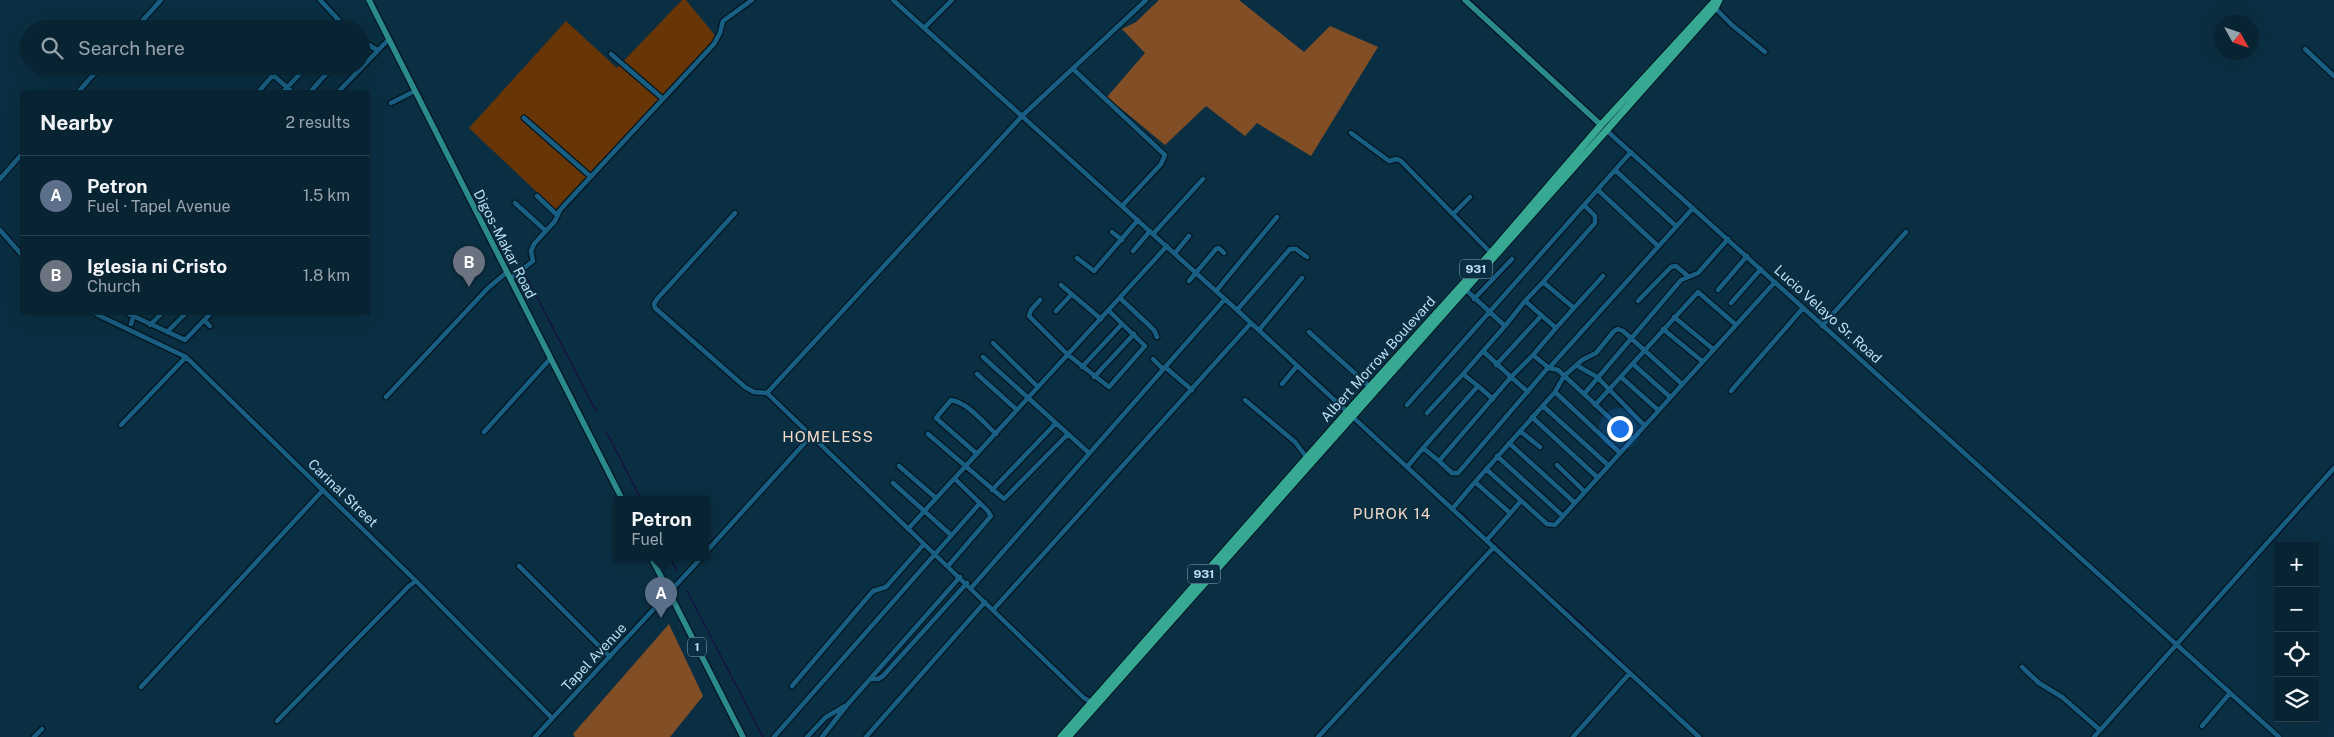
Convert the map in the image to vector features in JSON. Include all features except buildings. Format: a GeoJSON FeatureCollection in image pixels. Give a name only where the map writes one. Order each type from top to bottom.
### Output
{"type":"FeatureCollection","features":[{"type":"Feature","properties":{"kind":"highway","name":"Albert Morrow Boulevard"},"geometry":{"type":"LineString","coordinates":[[1068,737],[1094,703],[1307,458],[1350,414],[1370,387],[1718,0]]}},
{"type":"Feature","properties":{"kind":"highway","name":"Albert Morrow Boulevard"},"geometry":{"type":"LineString","coordinates":[[1060,737],[1094,703],[1350,414],[1465,289],[1603,127],[1715,8],[1718,0]]}},
{"type":"Feature","properties":{"kind":"main road","name":"Digos-Makar Road"},"geometry":{"type":"LineString","coordinates":[[369,0],[509,280],[620,496]]}},
{"type":"Feature","properties":{"kind":"main road","name":"Lucio Velayo Sr. Road"},"geometry":{"type":"LineString","coordinates":[[1465,0],[1603,127]]}},
{"type":"Feature","properties":{"kind":"main road","name":"1"},"geometry":{"type":"LineString","coordinates":[[653,561],[743,737]]}},
{"type":"Feature","properties":{"kind":"street"},"geometry":{"type":"LineString","coordinates":[[143,20],[161,0]]}},
{"type":"Feature","properties":{"kind":"street"},"geometry":{"type":"LineString","coordinates":[[320,0],[339,20]]}},
{"type":"Feature","properties":{"kind":"street"},"geometry":{"type":"LineString","coordinates":[[509,280],[533,261],[531,248],[557,215],[714,44],[720,33],[723,21],[752,0]]}},
{"type":"Feature","properties":{"kind":"street"},"geometry":{"type":"LineString","coordinates":[[893,0],[1175,253],[1699,737]]}},
{"type":"Feature","properties":{"kind":"street"},"geometry":{"type":"LineString","coordinates":[[924,28],[952,0]]}},
{"type":"Feature","properties":{"kind":"street"},"geometry":{"type":"LineString","coordinates":[[767,393],[1023,115],[1146,0]]}},
{"type":"Feature","properties":{"kind":"street"},"geometry":{"type":"LineString","coordinates":[[1715,8],[1732,25],[1765,52]]}},
{"type":"Feature","properties":{"kind":"street"},"geometry":{"type":"LineString","coordinates":[[370,56],[389,39]]}},
{"type":"Feature","properties":{"kind":"street"},"geometry":{"type":"LineString","coordinates":[[370,46],[377,50]]}},
{"type":"Feature","properties":{"kind":"street"},"geometry":{"type":"LineString","coordinates":[[2304,49],[2334,76]]}},
{"type":"Feature","properties":{"kind":"street"},"geometry":{"type":"LineString","coordinates":[[611,54],[663,99]]}},
{"type":"Feature","properties":{"kind":"street"},"geometry":{"type":"LineString","coordinates":[[1073,69],[1166,155],[1162,164],[1122,206]]}},
{"type":"Feature","properties":{"kind":"street"},"geometry":{"type":"LineString","coordinates":[[80,90],[93,75]]}},
{"type":"Feature","properties":{"kind":"street"},"geometry":{"type":"LineString","coordinates":[[260,90],[273,75],[287,90],[300,75]]}},
{"type":"Feature","properties":{"kind":"street"},"geometry":{"type":"LineString","coordinates":[[311,90],[325,75]]}},
{"type":"Feature","properties":{"kind":"street"},"geometry":{"type":"LineString","coordinates":[[340,90],[352,75]]}},
{"type":"Feature","properties":{"kind":"street"},"geometry":{"type":"LineString","coordinates":[[391,104],[415,91]]}},
{"type":"Feature","properties":{"kind":"street"},"geometry":{"type":"LineString","coordinates":[[524,118],[591,177]]}},
{"type":"Feature","properties":{"kind":"street","name":"Lucio Velayo Sr. Road"},"geometry":{"type":"LineString","coordinates":[[1603,127],[2279,737]]}},
{"type":"Feature","properties":{"kind":"street"},"geometry":{"type":"LineString","coordinates":[[1351,133],[1389,161],[1397,158],[1401,161],[1491,253]]}},
{"type":"Feature","properties":{"kind":"street"},"geometry":{"type":"LineString","coordinates":[[1407,405],[1631,152]]}},
{"type":"Feature","properties":{"kind":"street"},"geometry":{"type":"LineString","coordinates":[[0,179],[20,157]]}},
{"type":"Feature","properties":{"kind":"street"},"geometry":{"type":"LineString","coordinates":[[1615,170],[1676,226]]}},
{"type":"Feature","properties":{"kind":"street"},"geometry":{"type":"LineString","coordinates":[[1133,251],[1203,179]]}},
{"type":"Feature","properties":{"kind":"street"},"geometry":{"type":"LineString","coordinates":[[1598,190],[1658,246]]}},
{"type":"Feature","properties":{"kind":"street"},"geometry":{"type":"LineString","coordinates":[[537,196],[557,215]]}},
{"type":"Feature","properties":{"kind":"street"},"geometry":{"type":"LineString","coordinates":[[1453,214],[1470,197]]}},
{"type":"Feature","properties":{"kind":"street"},"geometry":{"type":"LineString","coordinates":[[514,203],[546,231]]}},
{"type":"Feature","properties":{"kind":"street"},"geometry":{"type":"LineString","coordinates":[[1427,413],[1595,223],[1595,216],[1585,206]]}},
{"type":"Feature","properties":{"kind":"street"},"geometry":{"type":"LineString","coordinates":[[1423,448],[1452,473],[1458,472],[1658,246],[1694,208]]}},
{"type":"Feature","properties":{"kind":"street"},"geometry":{"type":"LineString","coordinates":[[735,213],[657,299],[654,306],[745,387],[754,392],[767,393],[1084,698],[1094,703]]}},
{"type":"Feature","properties":{"kind":"street"},"geometry":{"type":"LineString","coordinates":[[1216,291],[1277,216]]}},
{"type":"Feature","properties":{"kind":"street"},"geometry":{"type":"LineString","coordinates":[[1077,258],[1094,271],[1138,220]]}},
{"type":"Feature","properties":{"kind":"street"},"geometry":{"type":"LineString","coordinates":[[0,230],[20,253]]}},
{"type":"Feature","properties":{"kind":"street"},"geometry":{"type":"LineString","coordinates":[[1112,232],[1122,240]]}},
{"type":"Feature","properties":{"kind":"street"},"geometry":{"type":"LineString","coordinates":[[1822,326],[1906,232]]}},
{"type":"Feature","properties":{"kind":"street"},"geometry":{"type":"LineString","coordinates":[[1175,253],[1190,236]]}},
{"type":"Feature","properties":{"kind":"street"},"geometry":{"type":"LineString","coordinates":[[1584,394],[1681,280],[1698,273],[1728,239]]}},
{"type":"Feature","properties":{"kind":"street"},"geometry":{"type":"LineString","coordinates":[[908,529],[1067,354],[1109,312],[1166,246]]}},
{"type":"Feature","properties":{"kind":"street"},"geometry":{"type":"LineString","coordinates":[[1189,280],[1216,249],[1218,248],[1224,253]]}},
{"type":"Feature","properties":{"kind":"street"},"geometry":{"type":"LineString","coordinates":[[1237,310],[1290,249],[1296,249],[1307,258]]}},
{"type":"Feature","properties":{"kind":"street"},"geometry":{"type":"LineString","coordinates":[[1718,290],[1747,256]]}},
{"type":"Feature","properties":{"kind":"street"},"geometry":{"type":"LineString","coordinates":[[1474,299],[1512,259]]}},
{"type":"Feature","properties":{"kind":"street"},"geometry":{"type":"LineString","coordinates":[[1638,302],[1671,267],[1676,266],[1688,276]]}},
{"type":"Feature","properties":{"kind":"street"},"geometry":{"type":"LineString","coordinates":[[1731,303],[1761,269]]}},
{"type":"Feature","properties":{"kind":"street"},"geometry":{"type":"LineString","coordinates":[[386,397],[494,282],[506,273]]}},
{"type":"Feature","properties":{"kind":"street"},"geometry":{"type":"LineString","coordinates":[[1439,461],[1511,377],[1603,276]]}},
{"type":"Feature","properties":{"kind":"street"},"geometry":{"type":"LineString","coordinates":[[1258,330],[1302,278]]}},
{"type":"Feature","properties":{"kind":"street"},"geometry":{"type":"LineString","coordinates":[[1543,282],[1574,308]]}},
{"type":"Feature","properties":{"kind":"street"},"geometry":{"type":"LineString","coordinates":[[1486,469],[1550,526],[1555,525],[1631,438],[1775,282]]}},
{"type":"Feature","properties":{"kind":"street"},"geometry":{"type":"LineString","coordinates":[[1061,285],[1101,319]]}},
{"type":"Feature","properties":{"kind":"street"},"geometry":{"type":"LineString","coordinates":[[1465,289],[1505,326]]}},
{"type":"Feature","properties":{"kind":"street"},"geometry":{"type":"LineString","coordinates":[[1595,405],[1699,292],[1735,324]]}},
{"type":"Feature","properties":{"kind":"street"},"geometry":{"type":"LineString","coordinates":[[1056,311],[1071,295]]}},
{"type":"Feature","properties":{"kind":"street"},"geometry":{"type":"LineString","coordinates":[[1120,298],[1154,330],[1158,337]]}},
{"type":"Feature","properties":{"kind":"street"},"geometry":{"type":"LineString","coordinates":[[971,588],[1225,299]]}},
{"type":"Feature","properties":{"kind":"street"},"geometry":{"type":"LineString","coordinates":[[1040,300],[1030,310],[1029,316],[1067,354],[1105,386],[1110,387],[1145,346],[1109,312]]}},
{"type":"Feature","properties":{"kind":"street"},"geometry":{"type":"LineString","coordinates":[[1525,301],[1556,328]]}},
{"type":"Feature","properties":{"kind":"street"},"geometry":{"type":"LineString","coordinates":[[1731,391],[1803,308]]}},
{"type":"Feature","properties":{"kind":"street","name":"Carinal Street"},"geometry":{"type":"LineString","coordinates":[[98,315],[186,357],[416,581],[552,718]]}},
{"type":"Feature","properties":{"kind":"street"},"geometry":{"type":"LineString","coordinates":[[131,324],[132,315]]}},
{"type":"Feature","properties":{"kind":"street"},"geometry":{"type":"LineString","coordinates":[[134,315],[150,325],[185,340],[209,315]]}},
{"type":"Feature","properties":{"kind":"street"},"geometry":{"type":"LineString","coordinates":[[150,325],[159,315]]}},
{"type":"Feature","properties":{"kind":"street"},"geometry":{"type":"LineString","coordinates":[[167,332],[184,315]]}},
{"type":"Feature","properties":{"kind":"street"},"geometry":{"type":"LineString","coordinates":[[1496,365],[1542,316]]}},
{"type":"Feature","properties":{"kind":"street"},"geometry":{"type":"LineString","coordinates":[[1674,317],[1713,349]]}},
{"type":"Feature","properties":{"kind":"street"},"geometry":{"type":"LineString","coordinates":[[204,320],[210,326]]}},
{"type":"Feature","properties":{"kind":"street"},"geometry":{"type":"LineString","coordinates":[[993,610],[1251,323]]}},
{"type":"Feature","properties":{"kind":"street"},"geometry":{"type":"LineString","coordinates":[[1082,367],[1122,324]]}},
{"type":"Feature","properties":{"kind":"street"},"geometry":{"type":"LineString","coordinates":[[1663,329],[1702,361]]}},
{"type":"Feature","properties":{"kind":"street"},"geometry":{"type":"LineString","coordinates":[[1453,508],[1555,392],[1564,376],[1576,365],[1596,353],[1616,330],[1622,331],[1632,339],[1644,352],[1682,384]]}},
{"type":"Feature","properties":{"kind":"street"},"geometry":{"type":"LineString","coordinates":[[1310,332],[1370,387]]}},
{"type":"Feature","properties":{"kind":"street"},"geometry":{"type":"LineString","coordinates":[[1094,377],[1134,334]]}},
{"type":"Feature","properties":{"kind":"street"},"geometry":{"type":"LineString","coordinates":[[993,343],[1038,387]]}},
{"type":"Feature","properties":{"kind":"street"},"geometry":{"type":"LineString","coordinates":[[1483,351],[1496,365],[1528,392]]}},
{"type":"Feature","properties":{"kind":"street"},"geometry":{"type":"LineString","coordinates":[[1533,354],[1549,368],[1556,368],[1631,438]]}},
{"type":"Feature","properties":{"kind":"street"},"geometry":{"type":"LineString","coordinates":[[121,425],[186,357]]}},
{"type":"Feature","properties":{"kind":"street"},"geometry":{"type":"LineString","coordinates":[[983,357],[1089,453]]}},
{"type":"Feature","properties":{"kind":"street"},"geometry":{"type":"LineString","coordinates":[[1154,359],[1192,390]]}},
{"type":"Feature","properties":{"kind":"street"},"geometry":{"type":"LineString","coordinates":[[484,432],[550,360]]}},
{"type":"Feature","properties":{"kind":"street"},"geometry":{"type":"LineString","coordinates":[[1633,364],[1670,397]]}},
{"type":"Feature","properties":{"kind":"street"},"geometry":{"type":"LineString","coordinates":[[1576,365],[1610,389],[1644,425]]}},
{"type":"Feature","properties":{"kind":"street"},"geometry":{"type":"LineString","coordinates":[[1282,384],[1297,366]]}},
{"type":"Feature","properties":{"kind":"street"},"geometry":{"type":"LineString","coordinates":[[977,374],[1017,410]]}},
{"type":"Feature","properties":{"kind":"street"},"geometry":{"type":"LineString","coordinates":[[1463,374],[1493,399]]}},
{"type":"Feature","properties":{"kind":"street"},"geometry":{"type":"LineString","coordinates":[[1621,377],[1658,410]]}},
{"type":"Feature","properties":{"kind":"street"},"geometry":{"type":"LineString","coordinates":[[1407,467],[1478,386]]}},
{"type":"Feature","properties":{"kind":"street"},"geometry":{"type":"LineString","coordinates":[[1555,392],[1619,452]]}},
{"type":"Feature","properties":{"kind":"street"},"geometry":{"type":"LineString","coordinates":[[977,454],[936,418],[947,404],[951,400],[957,402],[972,412],[996,434]]}},
{"type":"Feature","properties":{"kind":"street"},"geometry":{"type":"LineString","coordinates":[[1245,400],[1295,442],[1307,458]]}},
{"type":"Feature","properties":{"kind":"street"},"geometry":{"type":"LineString","coordinates":[[1543,406],[1608,465]]}},
{"type":"Feature","properties":{"kind":"street"},"geometry":{"type":"LineString","coordinates":[[1532,417],[1596,477]]}},
{"type":"Feature","properties":{"kind":"street"},"geometry":{"type":"LineString","coordinates":[[992,490],[1056,423]]}},
{"type":"Feature","properties":{"kind":"street"},"geometry":{"type":"LineString","coordinates":[[1520,431],[1540,446]]}},
{"type":"Feature","properties":{"kind":"street"},"geometry":{"type":"LineString","coordinates":[[928,434],[992,490],[1006,499],[1068,434]]}},
{"type":"Feature","properties":{"kind":"street"},"geometry":{"type":"LineString","coordinates":[[709,549],[811,436]]}},
{"type":"Feature","properties":{"kind":"street"},"geometry":{"type":"LineString","coordinates":[[1509,443],[1575,503]]}},
{"type":"Feature","properties":{"kind":"street"},"geometry":{"type":"LineString","coordinates":[[1497,456],[1563,516]]}},
{"type":"Feature","properties":{"kind":"street"},"geometry":{"type":"LineString","coordinates":[[1557,465],[1584,492]]}},
{"type":"Feature","properties":{"kind":"street"},"geometry":{"type":"LineString","coordinates":[[899,466],[936,498]]}},
{"type":"Feature","properties":{"kind":"street"},"geometry":{"type":"LineString","coordinates":[[2094,737],[2334,468]]}},
{"type":"Feature","properties":{"kind":"street"},"geometry":{"type":"LineString","coordinates":[[948,566],[990,519],[990,513],[955,479]]}},
{"type":"Feature","properties":{"kind":"street"},"geometry":{"type":"LineString","coordinates":[[1475,482],[1510,513]]}},
{"type":"Feature","properties":{"kind":"street"},"geometry":{"type":"LineString","coordinates":[[893,483],[951,535]]}},
{"type":"Feature","properties":{"kind":"street"},"geometry":{"type":"LineString","coordinates":[[141,687],[323,490]]}},
{"type":"Feature","properties":{"kind":"street"},"geometry":{"type":"LineString","coordinates":[[1487,540],[1521,501]]}},
{"type":"Feature","properties":{"kind":"street"},"geometry":{"type":"LineString","coordinates":[[774,737],[980,503]]}},
{"type":"Feature","properties":{"kind":"street"},"geometry":{"type":"LineString","coordinates":[[792,686],[873,591],[886,587],[924,544]]}},
{"type":"Feature","properties":{"kind":"street"},"geometry":{"type":"LineString","coordinates":[[1318,737],[1402,644],[1494,547]]}},
{"type":"Feature","properties":{"kind":"street","name":"Tapel Avenue"},"geometry":{"type":"LineString","coordinates":[[535,737],[698,561]]}},
{"type":"Feature","properties":{"kind":"street"},"geometry":{"type":"LineString","coordinates":[[519,566],[610,657]]}},
{"type":"Feature","properties":{"kind":"street"},"geometry":{"type":"LineString","coordinates":[[822,737],[848,704],[960,577]]}},
{"type":"Feature","properties":{"kind":"street"},"geometry":{"type":"LineString","coordinates":[[277,720],[416,581]]}},
{"type":"Feature","properties":{"kind":"street"},"geometry":{"type":"LineString","coordinates":[[872,678],[880,678],[886,674],[967,584]]}},
{"type":"Feature","properties":{"kind":"street"},"geometry":{"type":"LineString","coordinates":[[866,737],[985,602]]}},
{"type":"Feature","properties":{"kind":"street"},"geometry":{"type":"LineString","coordinates":[[2022,667],[2039,683],[2062,698],[2100,730]]}},
{"type":"Feature","properties":{"kind":"street"},"geometry":{"type":"LineString","coordinates":[[1573,737],[1629,674]]}},
{"type":"Feature","properties":{"kind":"street"},"geometry":{"type":"LineString","coordinates":[[2202,726],[2230,693]]}},
{"type":"Feature","properties":{"kind":"street"},"geometry":{"type":"LineString","coordinates":[[807,737],[826,717],[848,704]]}},
{"type":"Feature","properties":{"kind":"street"},"geometry":{"type":"LineString","coordinates":[[826,717],[834,722]]}},
{"type":"Feature","properties":{"kind":"street"},"geometry":{"type":"LineString","coordinates":[[34,737],[42,729]]}},
{"type":"Feature","properties":{"kind":"shaded area"},"geometry":{"type":"Polygon","coordinates":[[[682,0],[686,0],[717,38],[559,213],[469,128],[566,21],[617,68],[682,0]]]}},
{"type":"Feature","properties":{"kind":"shaded area"},"geometry":{"type":"Polygon","coordinates":[[[1159,0],[1239,0],[1304,52],[1330,26],[1378,47],[1311,156],[1257,123],[1245,136],[1206,106],[1165,145],[1107,97],[1145,53],[1122,29],[1136,22],[1159,0]]]}},
{"type":"Feature","properties":{"kind":"shaded area"},"geometry":{"type":"Polygon","coordinates":[[[669,624],[703,696],[670,737],[575,737],[573,734],[669,624]]]}},
{"type":"Feature","properties":{"kind":"waterway"},"geometry":{"type":"LineString","coordinates":[[1471,0],[1600,120]]}},
{"type":"Feature","properties":{"kind":"waterway"},"geometry":{"type":"LineString","coordinates":[[1612,131],[1736,245]]}},
{"type":"Feature","properties":{"kind":"waterway"},"geometry":{"type":"LineString","coordinates":[[1103,186],[1121,202]]}},
{"type":"Feature","properties":{"kind":"waterway"},"geometry":{"type":"LineString","coordinates":[[1127,208],[1151,229]]}},
{"type":"Feature","properties":{"kind":"waterway"},"geometry":{"type":"LineString","coordinates":[[1158,235],[1167,243]]}},
{"type":"Feature","properties":{"kind":"waterway"},"geometry":{"type":"LineString","coordinates":[[525,274],[596,411]]}},
{"type":"Feature","properties":{"kind":"waterway"},"geometry":{"type":"LineString","coordinates":[[1220,291],[1223,295]]}},
{"type":"Feature","properties":{"kind":"waterway"},"geometry":{"type":"LineString","coordinates":[[607,433],[639,496]]}},
{"type":"Feature","properties":{"kind":"waterway"},"geometry":{"type":"LineString","coordinates":[[2180,645],[2334,473]]}},
{"type":"Feature","properties":{"kind":"waterway"},"geometry":{"type":"LineString","coordinates":[[1422,478],[1452,505]]}},
{"type":"Feature","properties":{"kind":"waterway"},"geometry":{"type":"LineString","coordinates":[[1456,508],[1487,537]]}},
{"type":"Feature","properties":{"kind":"waterway"},"geometry":{"type":"LineString","coordinates":[[1492,541],[1556,601]]}},
{"type":"Feature","properties":{"kind":"waterway"},"geometry":{"type":"LineString","coordinates":[[672,561],[677,571]]}},
{"type":"Feature","properties":{"kind":"waterway"},"geometry":{"type":"LineString","coordinates":[[687,591],[763,737]]}},
{"type":"Feature","properties":{"kind":"waterway"},"geometry":{"type":"LineString","coordinates":[[1566,609],[1649,687]]}},
{"type":"Feature","properties":{"kind":"waterway"},"geometry":{"type":"LineString","coordinates":[[2097,737],[2176,649]]}},
{"type":"Feature","properties":{"kind":"waterway"},"geometry":{"type":"LineString","coordinates":[[1654,692],[1703,737]]}},
{"type":"Feature","properties":{"kind":"place","name":"Iglesia ni Cristo"},"geometry":{"type":"Point","coordinates":[469,287]}},
{"type":"Feature","properties":{"kind":"place","name":"Petron"},"geometry":{"type":"Point","coordinates":[661,618]}},
{"type":"Feature","properties":{"kind":"district","name":"HOMELESS"},"geometry":{"type":"Point","coordinates":[828,437]}},
{"type":"Feature","properties":{"kind":"district","name":"PUROK 14"},"geometry":{"type":"Point","coordinates":[1392,514]}}]}
